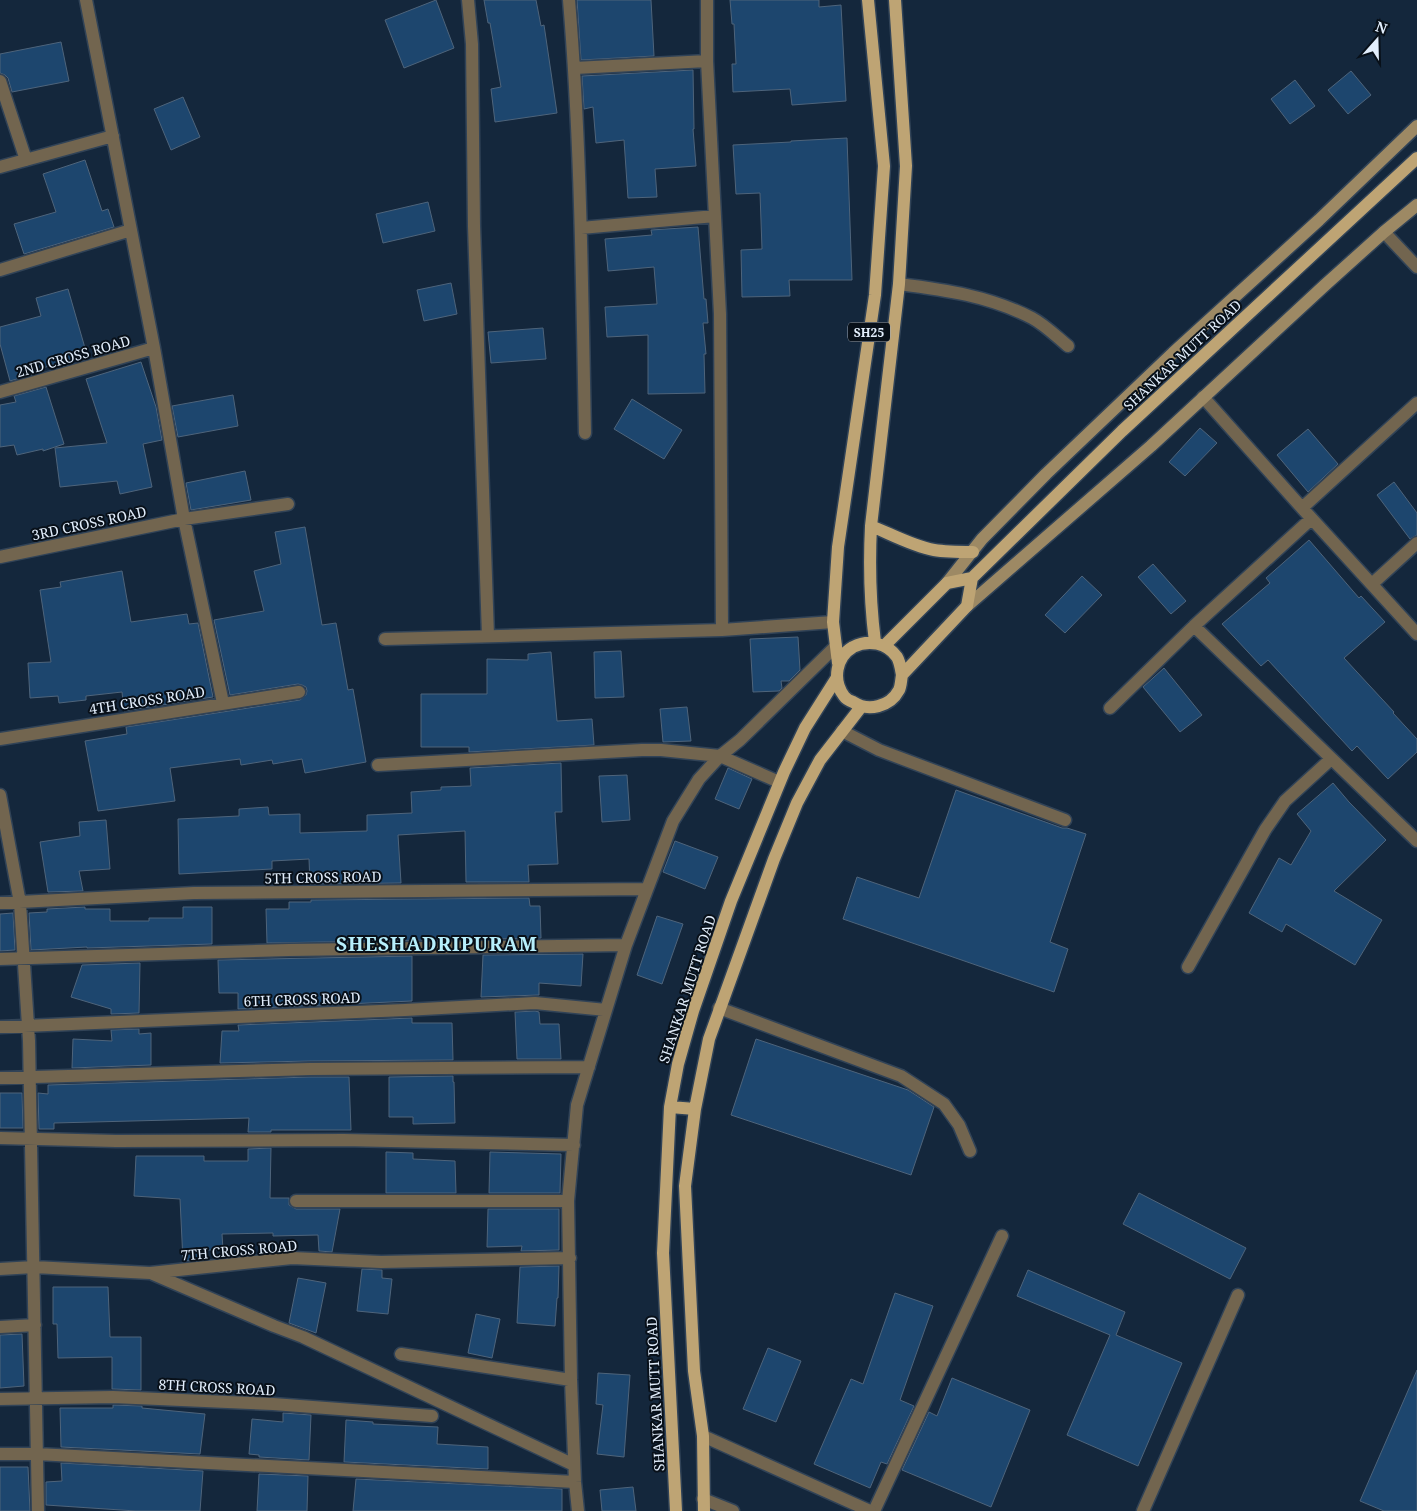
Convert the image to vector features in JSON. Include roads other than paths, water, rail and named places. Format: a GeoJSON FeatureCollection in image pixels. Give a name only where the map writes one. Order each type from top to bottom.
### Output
{"type":"FeatureCollection","features":[{"type":"Feature","properties":{"kind":"main road","name":"SH25"},"geometry":{"type":"LineString","coordinates":[[838,663],[833,622],[842,515],[875,295],[884,166],[868,0]]}},
{"type":"Feature","properties":{"kind":"main road","name":"SH25"},"geometry":{"type":"LineString","coordinates":[[880,644],[871,612],[869,561],[871,526],[899,284],[906,166],[895,0]]}},
{"type":"Feature","properties":{"kind":"main road"},"geometry":{"type":"LineString","coordinates":[[880,644],[947,583],[982,539],[1046,474],[1166,359],[1319,220],[1417,126]]}},
{"type":"Feature","properties":{"kind":"main road","name":"SHANKAR MUTT ROAD"},"geometry":{"type":"LineString","coordinates":[[975,575],[1122,431],[1417,158]]}},
{"type":"Feature","properties":{"kind":"main road"},"geometry":{"type":"LineString","coordinates":[[902,676],[967,606],[1151,446],[1384,232],[1417,205]]}},
{"type":"Feature","properties":{"kind":"main road"},"geometry":{"type":"LineString","coordinates":[[871,526],[932,550],[973,552]]}},
{"type":"Feature","properties":{"kind":"main road"},"geometry":{"type":"LineString","coordinates":[[947,583],[975,575]]}},
{"type":"Feature","properties":{"kind":"main road"},"geometry":{"type":"LineString","coordinates":[[967,606],[975,575]]}},
{"type":"Feature","properties":{"kind":"main road"},"geometry":{"type":"LineString","coordinates":[[836,679],[844,697],[861,707],[876,708],[889,701],[899,690],[902,676],[898,658],[880,644],[860,643],[847,651],[838,663]]}},
{"type":"Feature","properties":{"kind":"main road","name":"SHANKAR MUTT ROAD"},"geometry":{"type":"LineString","coordinates":[[676,1511],[663,1252],[670,1107],[678,1064],[693,1011],[731,901],[779,782],[805,728],[836,679],[838,663]]}},
{"type":"Feature","properties":{"kind":"main road"},"geometry":{"type":"LineString","coordinates":[[703,1505],[703,1436],[694,1371],[685,1186],[695,1110],[709,1039],[774,859],[797,803],[820,760],[861,707]]}},
{"type":"Feature","properties":{"kind":"main road"},"geometry":{"type":"LineString","coordinates":[[670,1107],[695,1110]]}},
{"type":"Feature","properties":{"kind":"street"},"geometry":{"type":"LineString","coordinates":[[86,0],[154,348],[184,519],[223,703]]}},
{"type":"Feature","properties":{"kind":"street"},"geometry":{"type":"LineString","coordinates":[[468,0],[472,44],[474,236],[488,636]]}},
{"type":"Feature","properties":{"kind":"street"},"geometry":{"type":"LineString","coordinates":[[569,0],[575,68],[581,228],[585,433]]}},
{"type":"Feature","properties":{"kind":"street"},"geometry":{"type":"LineString","coordinates":[[707,0],[707,61],[720,314],[722,630]]}},
{"type":"Feature","properties":{"kind":"street"},"geometry":{"type":"LineString","coordinates":[[575,68],[707,61]]}},
{"type":"Feature","properties":{"kind":"street"},"geometry":{"type":"LineString","coordinates":[[0,81],[26,160]]}},
{"type":"Feature","properties":{"kind":"street"},"geometry":{"type":"LineString","coordinates":[[0,167],[113,136]]}},
{"type":"Feature","properties":{"kind":"street"},"geometry":{"type":"LineString","coordinates":[[581,228],[715,216]]}},
{"type":"Feature","properties":{"kind":"street"},"geometry":{"type":"LineString","coordinates":[[0,270],[131,230]]}},
{"type":"Feature","properties":{"kind":"street"},"geometry":{"type":"LineString","coordinates":[[1384,232],[1417,267]]}},
{"type":"Feature","properties":{"kind":"street"},"geometry":{"type":"LineString","coordinates":[[899,284],[957,292],[998,302],[1034,319],[1068,346]]}},
{"type":"Feature","properties":{"kind":"street","name":"2ND CROSS ROAD"},"geometry":{"type":"LineString","coordinates":[[0,392],[154,348]]}},
{"type":"Feature","properties":{"kind":"street"},"geometry":{"type":"LineString","coordinates":[[1203,397],[1311,519],[1417,634]]}},
{"type":"Feature","properties":{"kind":"street"},"geometry":{"type":"LineString","coordinates":[[1302,508],[1417,403]]}},
{"type":"Feature","properties":{"kind":"street","name":"3RD CROSS ROAD"},"geometry":{"type":"LineString","coordinates":[[0,557],[184,519],[288,504]]}},
{"type":"Feature","properties":{"kind":"street"},"geometry":{"type":"LineString","coordinates":[[1110,708],[1194,626],[1311,519]]}},
{"type":"Feature","properties":{"kind":"street"},"geometry":{"type":"LineString","coordinates":[[1372,584],[1417,543]]}},
{"type":"Feature","properties":{"kind":"street"},"geometry":{"type":"LineString","coordinates":[[385,639],[722,630],[833,622]]}},
{"type":"Feature","properties":{"kind":"street"},"geometry":{"type":"LineString","coordinates":[[1194,626],[1417,841]]}},
{"type":"Feature","properties":{"kind":"street"},"geometry":{"type":"LineString","coordinates":[[578,1511],[574,1465],[571,1380],[568,1201],[577,1105],[626,945],[673,821],[699,779],[720,756],[740,740],[836,646]]}},
{"type":"Feature","properties":{"kind":"street","name":"4TH CROSS ROAD"},"geometry":{"type":"LineString","coordinates":[[0,739],[299,692]]}},
{"type":"Feature","properties":{"kind":"street"},"geometry":{"type":"LineString","coordinates":[[842,731],[879,750],[1065,820]]}},
{"type":"Feature","properties":{"kind":"street"},"geometry":{"type":"LineString","coordinates":[[378,765],[661,750],[720,756],[779,782]]}},
{"type":"Feature","properties":{"kind":"street"},"geometry":{"type":"LineString","coordinates":[[1188,967],[1265,830],[1285,801],[1331,758]]}},
{"type":"Feature","properties":{"kind":"street"},"geometry":{"type":"LineString","coordinates":[[0,795],[20,903],[28,1026],[38,1511]]}},
{"type":"Feature","properties":{"kind":"street","name":"5TH CROSS ROAD"},"geometry":{"type":"LineString","coordinates":[[0,903],[194,893],[647,889]]}},
{"type":"Feature","properties":{"kind":"street"},"geometry":{"type":"LineString","coordinates":[[0,958],[289,950],[626,945]]}},
{"type":"Feature","properties":{"kind":"street","name":"6TH CROSS ROAD"},"geometry":{"type":"LineString","coordinates":[[0,1027],[535,1003],[606,1010]]}},
{"type":"Feature","properties":{"kind":"street"},"geometry":{"type":"LineString","coordinates":[[719,1008],[901,1076],[944,1104],[960,1126],[970,1151]]}},
{"type":"Feature","properties":{"kind":"street"},"geometry":{"type":"LineString","coordinates":[[0,1078],[310,1069],[589,1067]]}},
{"type":"Feature","properties":{"kind":"street"},"geometry":{"type":"LineString","coordinates":[[0,1138],[116,1141],[343,1140],[574,1145]]}},
{"type":"Feature","properties":{"kind":"street"},"geometry":{"type":"LineString","coordinates":[[296,1201],[568,1201]]}},
{"type":"Feature","properties":{"kind":"street"},"geometry":{"type":"LineString","coordinates":[[874,1511],[1002,1236]]}},
{"type":"Feature","properties":{"kind":"street","name":"7TH CROSS ROAD"},"geometry":{"type":"LineString","coordinates":[[0,1269],[34,1267],[150,1273],[292,1258],[381,1262],[570,1258]]}},
{"type":"Feature","properties":{"kind":"street"},"geometry":{"type":"LineString","coordinates":[[150,1273],[274,1326],[303,1336],[574,1465]]}},
{"type":"Feature","properties":{"kind":"street"},"geometry":{"type":"LineString","coordinates":[[1143,1511],[1238,1296]]}},
{"type":"Feature","properties":{"kind":"street"},"geometry":{"type":"LineString","coordinates":[[0,1327],[35,1325]]}},
{"type":"Feature","properties":{"kind":"street"},"geometry":{"type":"LineString","coordinates":[[401,1354],[571,1380]]}},
{"type":"Feature","properties":{"kind":"street","name":"8TH CROSS ROAD"},"geometry":{"type":"LineString","coordinates":[[0,1399],[123,1397],[272,1404],[432,1416]]}},
{"type":"Feature","properties":{"kind":"street"},"geometry":{"type":"LineString","coordinates":[[703,1436],[870,1511]]}},
{"type":"Feature","properties":{"kind":"street"},"geometry":{"type":"LineString","coordinates":[[0,1454],[37,1454],[575,1482]]}},
{"type":"Feature","properties":{"kind":"street"},"geometry":{"type":"LineString","coordinates":[[703,1505],[733,1511]]}},
{"type":"Feature","properties":{"kind":"district","name":"SHESHADRIPURAM"},"geometry":{"type":"Point","coordinates":[437,944]}}]}
